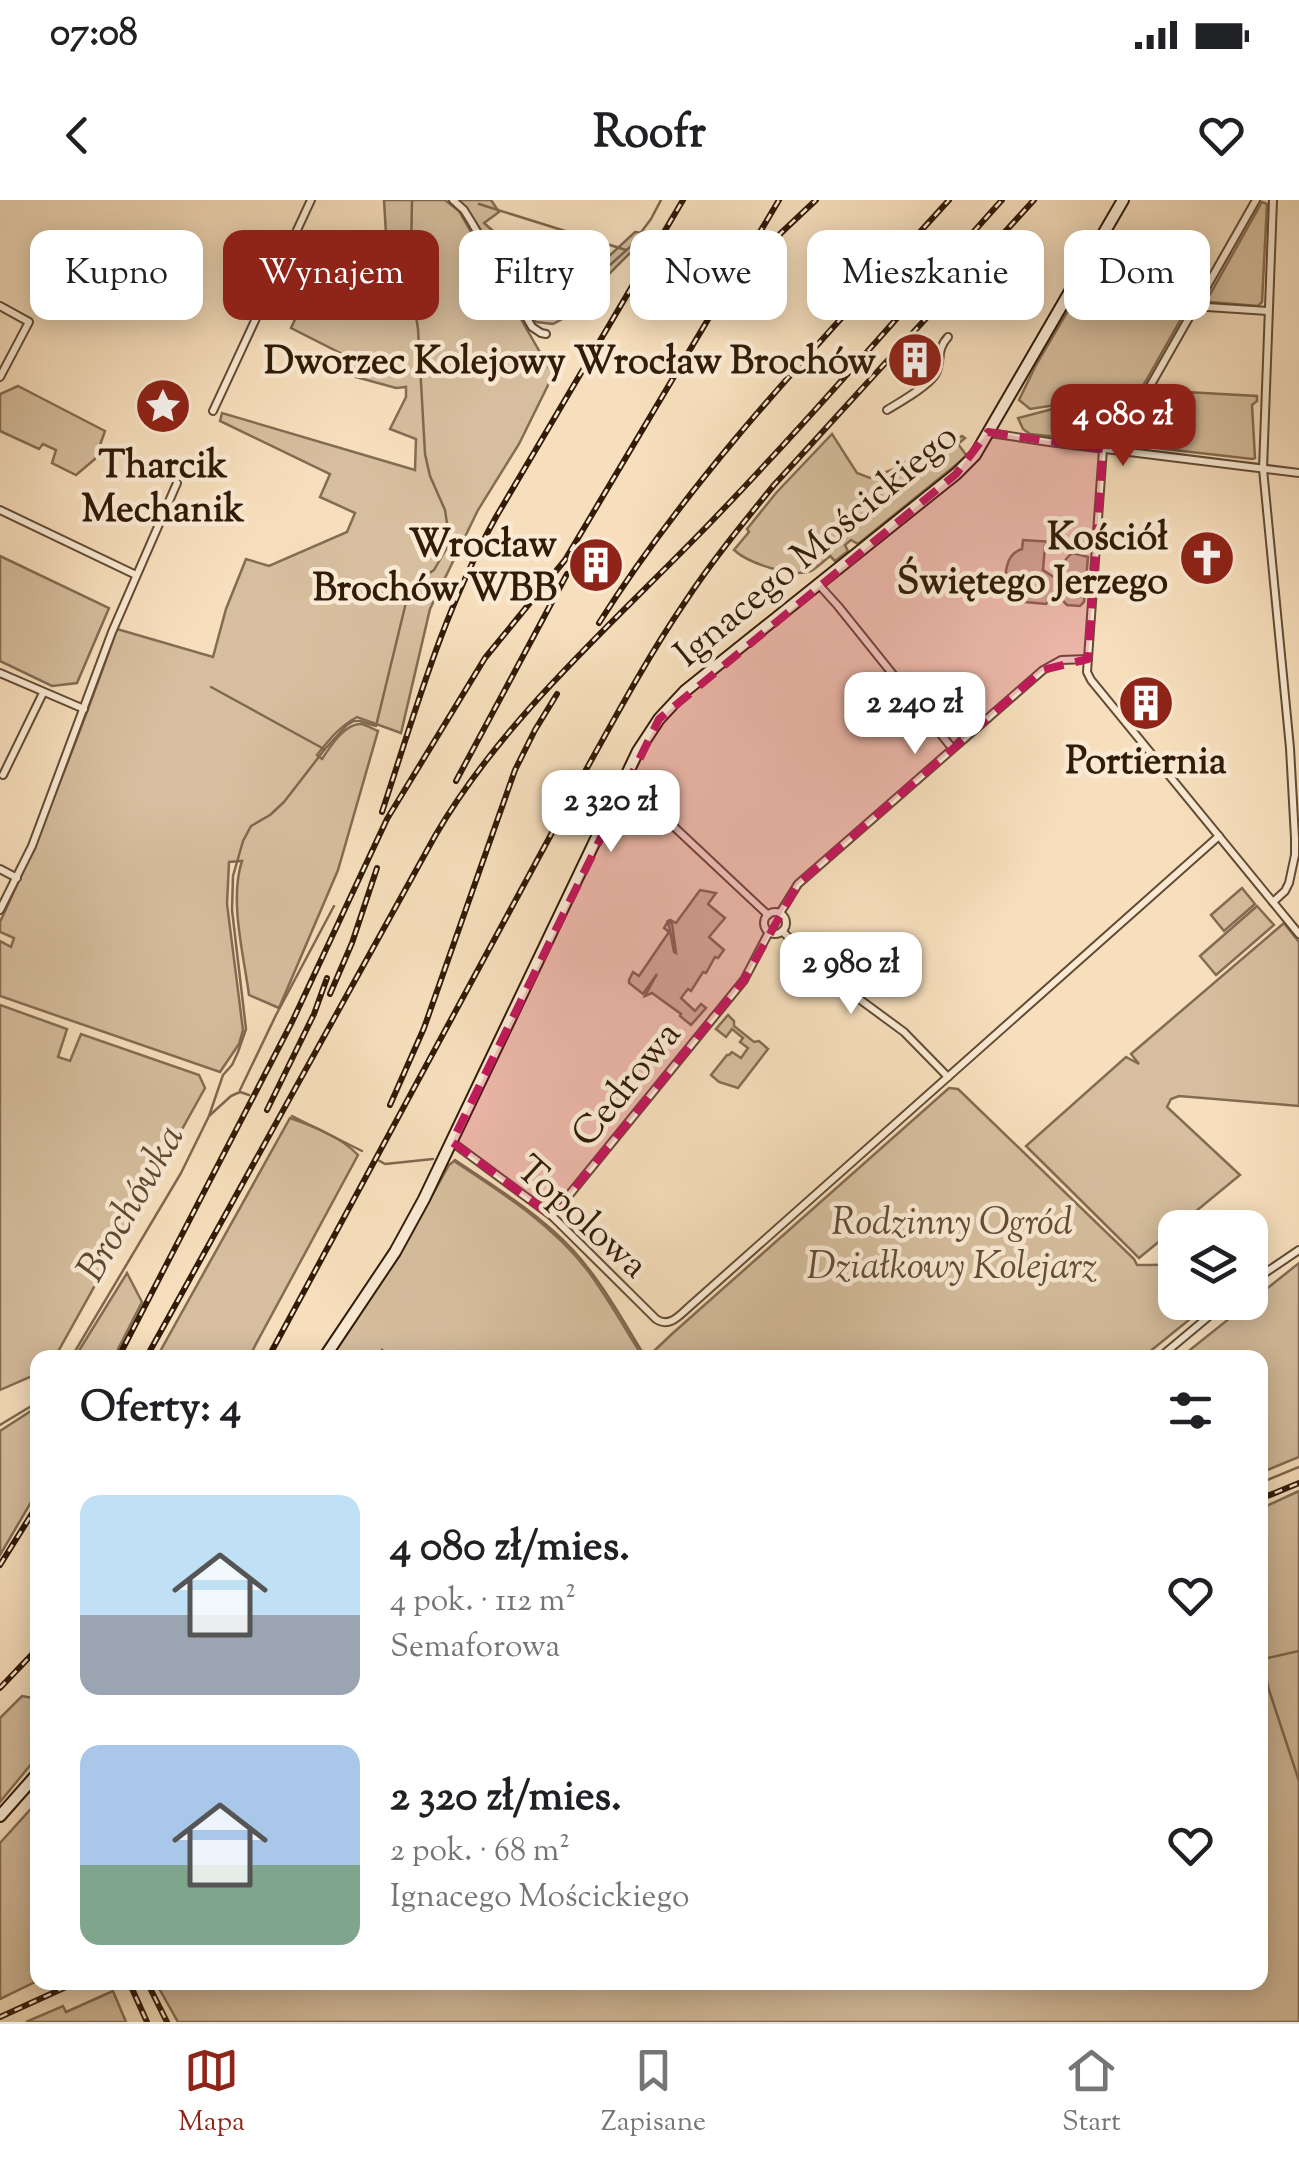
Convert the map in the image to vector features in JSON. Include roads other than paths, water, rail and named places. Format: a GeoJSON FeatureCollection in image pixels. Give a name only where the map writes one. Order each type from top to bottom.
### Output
{"type":"FeatureCollection","features":[{"type":"Feature","properties":{"kind":"street"},"geometry":{"type":"LineString","coordinates":[[214,410],[311,200]]}},
{"type":"Feature","properties":{"kind":"street"},"geometry":{"type":"LineString","coordinates":[[452,200],[464,210],[532,327],[546,334]]}},
{"type":"Feature","properties":{"kind":"street","name":"Ignacego Mościckiego"},"geometry":{"type":"LineString","coordinates":[[1105,230],[1124,200]]}},
{"type":"Feature","properties":{"kind":"street"},"geometry":{"type":"LineString","coordinates":[[1210,280],[1256,200]]}},
{"type":"Feature","properties":{"kind":"street"},"geometry":{"type":"LineString","coordinates":[[1273,200],[1263,469],[1294,747],[1294,855],[1286,891],[1274,902]]}},
{"type":"Feature","properties":{"kind":"street","name":"Ignacego Mościckiego"},"geometry":{"type":"LineString","coordinates":[[329,1350],[394,1252],[452,1142],[638,751],[659,719],[685,692],[975,455],[1064,300]]}},
{"type":"Feature","properties":{"kind":"street"},"geometry":{"type":"LineString","coordinates":[[0,306],[29,322],[0,377]]}},
{"type":"Feature","properties":{"kind":"street"},"geometry":{"type":"LineString","coordinates":[[1210,307],[1268,312]]}},
{"type":"Feature","properties":{"kind":"street"},"geometry":{"type":"LineString","coordinates":[[1126,451],[1135,416],[1187,320]]}},
{"type":"Feature","properties":{"kind":"street"},"geometry":{"type":"LineString","coordinates":[[887,410],[932,380],[937,371],[939,347],[948,337]]}},
{"type":"Feature","properties":{"kind":"street"},"geometry":{"type":"LineString","coordinates":[[988,432],[1299,473]]}},
{"type":"Feature","properties":{"kind":"street"},"geometry":{"type":"LineString","coordinates":[[1103,448],[1087,672],[1299,934]]}},
{"type":"Feature","properties":{"kind":"street"},"geometry":{"type":"LineString","coordinates":[[0,910],[40,828],[136,575],[177,483]]}},
{"type":"Feature","properties":{"kind":"street"},"geometry":{"type":"LineString","coordinates":[[0,510],[136,575]]}},
{"type":"Feature","properties":{"kind":"street"},"geometry":{"type":"LineString","coordinates":[[818,584],[952,748]]}},
{"type":"Feature","properties":{"kind":"street"},"geometry":{"type":"LineString","coordinates":[[780,913],[798,884],[1052,664],[1088,659]]}},
{"type":"Feature","properties":{"kind":"street"},"geometry":{"type":"LineString","coordinates":[[0,673],[84,709]]}},
{"type":"Feature","properties":{"kind":"street"},"geometry":{"type":"LineString","coordinates":[[3,775],[43,693]]}},
{"type":"Feature","properties":{"kind":"street"},"geometry":{"type":"LineString","coordinates":[[622,785],[653,807],[768,914],[780,913]]}},
{"type":"Feature","properties":{"kind":"street"},"geometry":{"type":"LineString","coordinates":[[782,931],[834,981],[904,1032],[948,1077],[1218,836]]}},
{"type":"Feature","properties":{"kind":"street"},"geometry":{"type":"LineString","coordinates":[[0,869],[17,878]]}},
{"type":"Feature","properties":{"kind":"street"},"geometry":{"type":"LineString","coordinates":[[768,914],[764,926],[776,934],[786,922],[780,913]]}},
{"type":"Feature","properties":{"kind":"street","name":"Cedrowa"},"geometry":{"type":"LineString","coordinates":[[552,1216],[744,980],[770,932]]}},
{"type":"Feature","properties":{"kind":"street","name":"Topolowa"},"geometry":{"type":"LineString","coordinates":[[452,1142],[552,1216],[656,1319],[666,1323],[678,1317],[948,1077]]}},
{"type":"Feature","properties":{"kind":"street"},"geometry":{"type":"LineString","coordinates":[[1268,1271],[1299,1250]]}},
{"type":"Feature","properties":{"kind":"street"},"geometry":{"type":"LineString","coordinates":[[1169,1350],[1205,1320]]}},
{"type":"Feature","properties":{"kind":"street"},"geometry":{"type":"LineString","coordinates":[[0,1816],[30,1782]]}},
{"type":"Feature","properties":{"kind":"waterway"},"geometry":{"type":"LineString","coordinates":[[209,1116],[223,1075],[232,1065],[246,1029],[232,910],[233,876],[243,841],[251,826],[284,802],[347,725],[360,721],[376,726],[410,586],[434,570],[449,536],[445,510],[425,454],[413,296],[412,200]]}},
{"type":"Feature","properties":{"kind":"waterway"},"geometry":{"type":"LineString","coordinates":[[610,265],[630,247],[661,200]]}},
{"type":"Feature","properties":{"kind":"waterway"},"geometry":{"type":"LineString","coordinates":[[479,204],[626,250]]}},
{"type":"Feature","properties":{"kind":"waterway"},"geometry":{"type":"LineString","coordinates":[[211,687],[324,749]]}},
{"type":"Feature","properties":{"kind":"waterway"},"geometry":{"type":"LineString","coordinates":[[240,1090],[334,906]]}},
{"type":"Feature","properties":{"kind":"waterway","name":"Brochówka"},"geometry":{"type":"LineString","coordinates":[[76,1350],[181,1173],[209,1116],[231,1096],[240,1092],[249,1095]]}},
{"type":"Feature","properties":{"kind":"waterway","name":"Brochówka"},"geometry":{"type":"LineString","coordinates":[[292,1116],[362,1151]]}},
{"type":"Feature","properties":{"kind":"waterway","name":"Brochówka"},"geometry":{"type":"LineString","coordinates":[[378,1160],[385,1164],[433,1159]]}},
{"type":"Feature","properties":{"kind":"waterway","name":"Brochówka"},"geometry":{"type":"LineString","coordinates":[[455,1160],[531,1212],[572,1249],[602,1287],[641,1350]]}},
{"type":"Feature","properties":{"kind":"waterway","name":"Brochówka"},"geometry":{"type":"LineString","coordinates":[[0,1425],[30,1407]]}},
{"type":"Feature","properties":{"kind":"waterway","name":"Brochówka"},"geometry":{"type":"LineString","coordinates":[[1268,1480],[1299,1467]]}},
{"type":"Feature","properties":{"kind":"waterway"},"geometry":{"type":"LineString","coordinates":[[1268,1658],[1299,1651]]}},
{"type":"Feature","properties":{"kind":"waterway"},"geometry":{"type":"LineString","coordinates":[[1268,1686],[1299,1781]]}},
{"type":"Feature","properties":{"kind":"railway"},"geometry":{"type":"LineString","coordinates":[[382,812],[432,662],[477,553],[683,200]]}},
{"type":"Feature","properties":{"kind":"railway"},"geometry":{"type":"LineString","coordinates":[[122,1350],[292,1022],[387,819],[485,658],[565,560],[779,200]]}},
{"type":"Feature","properties":{"kind":"railway"},"geometry":{"type":"LineString","coordinates":[[784,230],[816,200]]}},
{"type":"Feature","properties":{"kind":"railway"},"geometry":{"type":"LineString","coordinates":[[599,623],[678,510],[721,457],[810,352],[949,200]]}},
{"type":"Feature","properties":{"kind":"railway"},"geometry":{"type":"LineString","coordinates":[[150,1350],[463,792],[528,710],[748,483],[1002,200]]}},
{"type":"Feature","properties":{"kind":"railway"},"geometry":{"type":"LineString","coordinates":[[272,1350],[587,768],[672,622],[774,485],[1034,200]]}},
{"type":"Feature","properties":{"kind":"railway"},"geometry":{"type":"LineString","coordinates":[[456,781],[567,574]]}},
{"type":"Feature","properties":{"kind":"railway"},"geometry":{"type":"LineString","coordinates":[[390,1105],[424,1028],[515,770],[557,694]]}},
{"type":"Feature","properties":{"kind":"railway"},"geometry":{"type":"LineString","coordinates":[[330,994],[377,868]]}},
{"type":"Feature","properties":{"kind":"railway"},"geometry":{"type":"LineString","coordinates":[[267,1110],[314,1014],[327,978]]}},
{"type":"Feature","properties":{"kind":"railway"},"geometry":{"type":"LineString","coordinates":[[1268,1496],[1299,1483]]}},
{"type":"Feature","properties":{"kind":"railway"},"geometry":{"type":"LineString","coordinates":[[0,1565],[30,1517]]}},
{"type":"Feature","properties":{"kind":"railway"},"geometry":{"type":"LineString","coordinates":[[0,1688],[30,1656]]}},
{"type":"Feature","properties":{"kind":"railway"},"geometry":{"type":"LineString","coordinates":[[0,2017],[59,1990]]}},
{"type":"Feature","properties":{"kind":"railway"},"geometry":{"type":"LineString","coordinates":[[133,1990],[147,2022]]}},
{"type":"Feature","properties":{"kind":"railway"},"geometry":{"type":"LineString","coordinates":[[151,1990],[167,2022]]}},
{"type":"Feature","properties":{"kind":"place","name":"Dworzec Kolejowy Wrocław Brochów"},"geometry":{"type":"Point","coordinates":[915,360]}},
{"type":"Feature","properties":{"kind":"place","name":"Tharcik Mechanik"},"geometry":{"type":"Point","coordinates":[163,406]}},
{"type":"Feature","properties":{"kind":"place","name":"Kościół Świętego Jerzego"},"geometry":{"type":"Point","coordinates":[1207,558]}},
{"type":"Feature","properties":{"kind":"place","name":"Wrocław Brochów WBB"},"geometry":{"type":"Point","coordinates":[596,565]}},
{"type":"Feature","properties":{"kind":"place","name":"Portiernia"},"geometry":{"type":"Point","coordinates":[1146,703]}},
{"type":"Feature","properties":{"kind":"park label","name":"Rodzinny Ogród Działkowy Kolejarz"},"geometry":{"type":"Point","coordinates":[952,1243]}}]}
